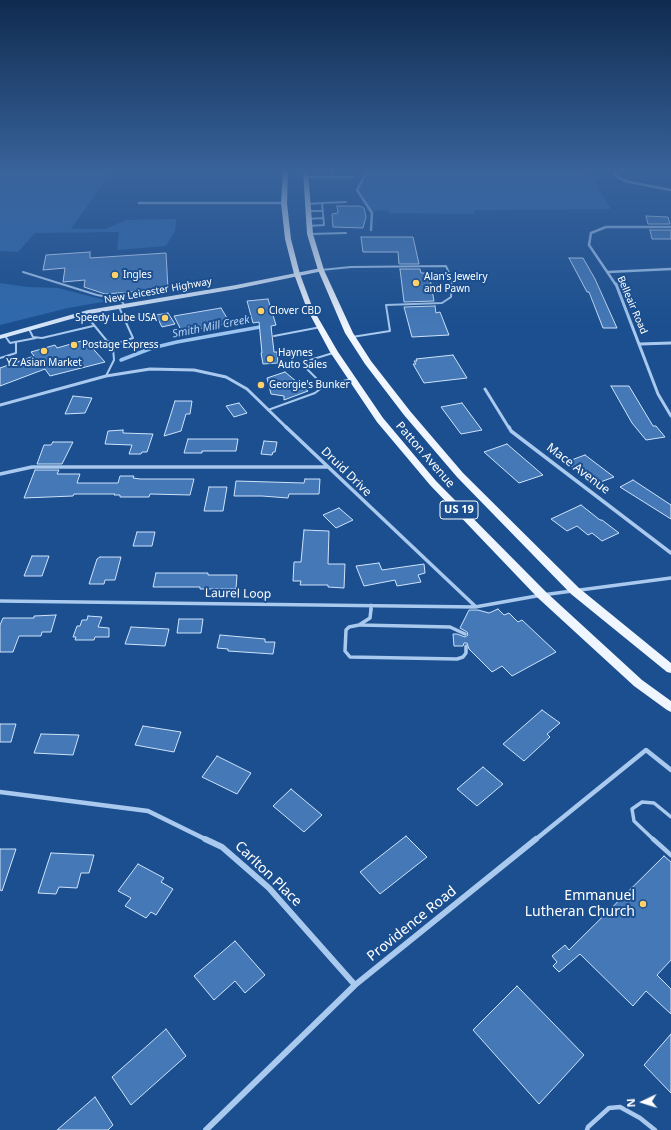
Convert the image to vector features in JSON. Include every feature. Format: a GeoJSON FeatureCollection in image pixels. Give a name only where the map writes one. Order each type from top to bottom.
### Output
{"type":"FeatureCollection","features":[{"type":"Feature","properties":{"kind":"main road","name":"Patton Avenue"},"geometry":{"type":"LineString","coordinates":[[286,224],[288,239],[297,274],[310,309],[351,379],[380,420],[433,483],[542,595],[638,682],[671,707]]}},
{"type":"Feature","properties":{"kind":"main road","name":"Patton Avenue"},"geometry":{"type":"LineString","coordinates":[[309,226],[310,234],[322,270],[337,307],[352,337],[368,362],[407,413],[460,475],[575,591],[671,669]]}},
{"type":"Feature","properties":{"kind":"main road","name":"New Leicester Highway"},"geometry":{"type":"LineString","coordinates":[[2,336],[84,313],[236,287],[322,270]]}},
{"type":"Feature","properties":{"kind":"street","name":"Belleair Road"},"geometry":{"type":"LineString","coordinates":[[671,227],[606,227],[591,232],[589,244],[616,284],[658,394],[671,416]]}},
{"type":"Feature","properties":{"kind":"street"},"geometry":{"type":"LineString","coordinates":[[608,272],[671,269]]}},
{"type":"Feature","properties":{"kind":"street"},"geometry":{"type":"LineString","coordinates":[[640,344],[671,343]]}},
{"type":"Feature","properties":{"kind":"street","name":"Druid Drive"},"geometry":{"type":"LineString","coordinates":[[0,405],[106,376],[150,369],[194,370],[226,377],[247,389],[475,607]]}},
{"type":"Feature","properties":{"kind":"street","name":"Mace Avenue"},"geometry":{"type":"LineString","coordinates":[[485,389],[511,431],[671,553]]}},
{"type":"Feature","properties":{"kind":"street"},"geometry":{"type":"LineString","coordinates":[[0,474],[32,467],[327,467]]}},
{"type":"Feature","properties":{"kind":"street"},"geometry":{"type":"LineString","coordinates":[[475,607],[542,595],[671,578]]}},
{"type":"Feature","properties":{"kind":"street","name":"Laurel Loop"},"geometry":{"type":"LineString","coordinates":[[0,600],[475,607]]}},
{"type":"Feature","properties":{"kind":"street","name":"Providence Road"},"geometry":{"type":"LineString","coordinates":[[206,1130],[355,985],[646,750],[671,770]]}},
{"type":"Feature","properties":{"kind":"street","name":"Carlton Place"},"geometry":{"type":"LineString","coordinates":[[0,792],[148,811],[222,847],[269,888],[355,985]]}},
{"type":"Feature","properties":{"kind":"lane"},"geometry":{"type":"LineString","coordinates":[[309,226],[324,225],[324,224]]}},
{"type":"Feature","properties":{"kind":"lane"},"geometry":{"type":"LineString","coordinates":[[310,234],[346,233]]}},
{"type":"Feature","properties":{"kind":"lane"},"geometry":{"type":"LineString","coordinates":[[322,270],[351,267],[446,266],[452,280],[451,297],[442,303],[386,305],[390,331],[352,337]]}},
{"type":"Feature","properties":{"kind":"lane"},"geometry":{"type":"LineString","coordinates":[[23,272],[98,295],[120,299],[133,338],[115,344],[107,341],[93,326],[84,313]]}},
{"type":"Feature","properties":{"kind":"lane"},"geometry":{"type":"LineString","coordinates":[[2,336],[8,342],[16,343],[93,326]]}},
{"type":"Feature","properties":{"kind":"lane"},"geometry":{"type":"LineString","coordinates":[[274,336],[320,327]]}},
{"type":"Feature","properties":{"kind":"lane"},"geometry":{"type":"LineString","coordinates":[[29,329],[32,336],[36,338]]}},
{"type":"Feature","properties":{"kind":"lane"},"geometry":{"type":"LineString","coordinates":[[0,358],[16,353],[16,343]]}},
{"type":"Feature","properties":{"kind":"lane"},"geometry":{"type":"LineString","coordinates":[[106,376],[114,360],[113,348],[115,344]]}},
{"type":"Feature","properties":{"kind":"lane"},"geometry":{"type":"LineString","coordinates":[[324,386],[305,367],[310,360],[334,352]]}},
{"type":"Feature","properties":{"kind":"lane"},"geometry":{"type":"LineString","coordinates":[[268,410],[315,393],[324,386],[351,379]]}},
{"type":"Feature","properties":{"kind":"lane"},"geometry":{"type":"LineString","coordinates":[[371,605],[370,618],[349,627],[345,634],[344,648],[346,654],[357,658],[457,659],[462,657],[466,652],[466,646]]}},
{"type":"Feature","properties":{"kind":"lane"},"geometry":{"type":"LineString","coordinates":[[359,624],[450,627],[465,634]]}},
{"type":"Feature","properties":{"kind":"lane"},"geometry":{"type":"LineString","coordinates":[[671,817],[654,804],[642,802],[632,809],[634,821],[671,855]]}},
{"type":"Feature","properties":{"kind":"lane"},"geometry":{"type":"LineString","coordinates":[[587,1130],[588,1127],[609,1108],[620,1107],[640,1118],[655,1130]]}},
{"type":"Feature","properties":{"kind":"shaded area"},"geometry":{"type":"Polygon","coordinates":[[[0,224],[75,224],[71,229],[106,229],[118,224],[176,224],[175,231],[166,246],[117,250],[119,232],[35,233],[18,252],[0,251],[0,224]]]}},
{"type":"Feature","properties":{"kind":"shaded area"},"geometry":{"type":"Polygon","coordinates":[[[0,283],[27,287],[58,288],[108,301],[68,308],[0,325],[0,283]]]}},
{"type":"Feature","properties":{"kind":"building"},"geometry":{"type":"Polygon","coordinates":[[[333,224],[364,224],[363,228],[333,227],[333,224]]]}},
{"type":"Feature","properties":{"kind":"building"},"geometry":{"type":"Polygon","coordinates":[[[650,230],[671,230],[671,239],[652,239],[650,230]]]}},
{"type":"Feature","properties":{"kind":"building"},"geometry":{"type":"Polygon","coordinates":[[[361,237],[413,237],[419,264],[399,264],[398,252],[363,252],[361,237]]]}},
{"type":"Feature","properties":{"kind":"building","name":"Ingles"},"geometry":{"type":"Polygon","coordinates":[[[90,252],[90,258],[166,253],[168,289],[105,294],[84,287],[85,280],[63,282],[65,268],[43,270],[46,255],[90,252]]]}},
{"type":"Feature","properties":{"kind":"building"},"geometry":{"type":"Polygon","coordinates":[[[569,258],[583,258],[595,279],[617,328],[603,328],[589,292],[587,292],[569,258]]]}},
{"type":"Feature","properties":{"kind":"building","name":"Alan's Jewelry and Pawn"},"geometry":{"type":"Polygon","coordinates":[[[400,269],[420,269],[421,273],[429,273],[434,301],[404,302],[400,269]]]}},
{"type":"Feature","properties":{"kind":"building"},"geometry":{"type":"Polygon","coordinates":[[[268,299],[276,325],[271,326],[274,352],[277,352],[278,363],[263,364],[259,322],[253,323],[247,301],[268,299]]]}},
{"type":"Feature","properties":{"kind":"building"},"geometry":{"type":"Polygon","coordinates":[[[435,306],[436,313],[440,312],[449,335],[412,337],[404,307],[435,306]]]}},
{"type":"Feature","properties":{"kind":"building"},"geometry":{"type":"Polygon","coordinates":[[[221,308],[230,323],[182,332],[174,316],[221,308]]]}},
{"type":"Feature","properties":{"kind":"building","name":"Speedy Lube USA"},"geometry":{"type":"Polygon","coordinates":[[[168,313],[175,324],[162,327],[156,315],[168,313]]]}},
{"type":"Feature","properties":{"kind":"building"},"geometry":{"type":"Polygon","coordinates":[[[85,340],[105,362],[50,376],[45,369],[0,386],[0,368],[34,356],[31,352],[55,345],[57,348],[85,340]]]}},
{"type":"Feature","properties":{"kind":"building"},"geometry":{"type":"Polygon","coordinates":[[[453,355],[467,378],[424,383],[413,364],[416,364],[414,361],[417,361],[416,359],[453,355]]]}},
{"type":"Feature","properties":{"kind":"building"},"geometry":{"type":"Polygon","coordinates":[[[285,372],[308,391],[284,400],[284,396],[271,394],[267,378],[285,372]]]}},
{"type":"Feature","properties":{"kind":"building"},"geometry":{"type":"Polygon","coordinates":[[[611,386],[629,386],[653,426],[656,426],[665,437],[646,440],[632,423],[611,386]]]}},
{"type":"Feature","properties":{"kind":"building"},"geometry":{"type":"Polygon","coordinates":[[[73,396],[92,398],[85,413],[65,414],[73,396]]]}},
{"type":"Feature","properties":{"kind":"building"},"geometry":{"type":"Polygon","coordinates":[[[175,401],[192,401],[190,414],[186,414],[181,431],[164,436],[175,401]]]}},
{"type":"Feature","properties":{"kind":"building"},"geometry":{"type":"Polygon","coordinates":[[[239,403],[247,413],[234,417],[226,406],[239,403]]]}},
{"type":"Feature","properties":{"kind":"building"},"geometry":{"type":"Polygon","coordinates":[[[462,403],[482,430],[461,434],[441,407],[462,403]]]}},
{"type":"Feature","properties":{"kind":"building"},"geometry":{"type":"Polygon","coordinates":[[[123,430],[123,433],[153,434],[147,452],[142,452],[141,454],[129,454],[132,445],[105,444],[108,431],[123,430]]]}},
{"type":"Feature","properties":{"kind":"building"},"geometry":{"type":"Polygon","coordinates":[[[188,439],[238,439],[236,451],[202,451],[202,453],[184,453],[188,439]]]}},
{"type":"Feature","properties":{"kind":"building"},"geometry":{"type":"Polygon","coordinates":[[[264,441],[277,442],[275,452],[273,452],[272,455],[261,454],[264,441]]]}},
{"type":"Feature","properties":{"kind":"building"},"geometry":{"type":"Polygon","coordinates":[[[53,442],[73,442],[62,464],[37,464],[44,445],[51,445],[53,442]]]}},
{"type":"Feature","properties":{"kind":"building"},"geometry":{"type":"Polygon","coordinates":[[[507,444],[543,475],[519,483],[484,452],[507,444]]]}},
{"type":"Feature","properties":{"kind":"building"},"geometry":{"type":"Polygon","coordinates":[[[585,455],[614,477],[595,484],[566,462],[585,455]]]}},
{"type":"Feature","properties":{"kind":"building"},"geometry":{"type":"Polygon","coordinates":[[[35,470],[59,470],[57,474],[80,474],[77,483],[118,483],[120,476],[134,476],[133,478],[140,479],[194,479],[190,495],[150,494],[149,497],[120,497],[120,495],[114,495],[115,494],[74,494],[73,496],[24,498],[35,470]]]}},
{"type":"Feature","properties":{"kind":"building"},"geometry":{"type":"Polygon","coordinates":[[[305,479],[320,479],[319,494],[289,494],[288,498],[234,496],[236,481],[304,483],[305,479]]]}},
{"type":"Feature","properties":{"kind":"building"},"geometry":{"type":"Polygon","coordinates":[[[633,480],[671,505],[671,519],[620,487],[633,480]]]}},
{"type":"Feature","properties":{"kind":"building"},"geometry":{"type":"Polygon","coordinates":[[[209,487],[227,487],[223,511],[204,511],[209,487]]]}},
{"type":"Feature","properties":{"kind":"building"},"geometry":{"type":"Polygon","coordinates":[[[581,505],[619,533],[602,541],[592,533],[588,535],[577,526],[567,531],[551,519],[581,505]]]}},
{"type":"Feature","properties":{"kind":"building"},"geometry":{"type":"Polygon","coordinates":[[[339,508],[353,520],[336,528],[323,515],[339,508]]]}},
{"type":"Feature","properties":{"kind":"building"},"geometry":{"type":"Polygon","coordinates":[[[304,530],[329,531],[328,564],[345,564],[344,588],[328,587],[328,585],[300,585],[301,581],[293,581],[294,562],[301,562],[304,530]]]}},
{"type":"Feature","properties":{"kind":"building"},"geometry":{"type":"Polygon","coordinates":[[[137,532],[155,532],[152,546],[133,546],[137,532]]]}},
{"type":"Feature","properties":{"kind":"building"},"geometry":{"type":"Polygon","coordinates":[[[32,556],[49,556],[42,576],[24,576],[32,556]]]}},
{"type":"Feature","properties":{"kind":"building"},"geometry":{"type":"Polygon","coordinates":[[[100,557],[121,557],[115,580],[105,580],[104,584],[89,584],[97,559],[100,557]]]}},
{"type":"Feature","properties":{"kind":"building"},"geometry":{"type":"Polygon","coordinates":[[[379,563],[382,570],[424,564],[425,573],[418,575],[421,582],[397,586],[395,580],[364,586],[356,566],[379,563]]]}},
{"type":"Feature","properties":{"kind":"building"},"geometry":{"type":"Polygon","coordinates":[[[156,573],[208,573],[208,575],[237,575],[236,589],[153,587],[156,573]]]}},
{"type":"Feature","properties":{"kind":"building"},"geometry":{"type":"Polygon","coordinates":[[[498,609],[504,615],[509,613],[518,622],[522,620],[556,652],[512,676],[502,666],[492,672],[469,649],[467,643],[464,643],[463,646],[454,646],[453,634],[465,637],[468,635],[467,632],[460,628],[469,610],[478,610],[489,613],[498,609]]]}},
{"type":"Feature","properties":{"kind":"building"},"geometry":{"type":"Polygon","coordinates":[[[56,615],[51,632],[42,632],[41,636],[19,636],[13,652],[0,652],[0,625],[3,618],[34,618],[34,616],[56,615]]]}},
{"type":"Feature","properties":{"kind":"building"},"geometry":{"type":"Polygon","coordinates":[[[88,616],[102,617],[98,627],[109,628],[109,637],[95,637],[94,640],[75,640],[76,637],[73,637],[77,626],[80,626],[82,620],[87,620],[88,616]]]}},
{"type":"Feature","properties":{"kind":"building"},"geometry":{"type":"Polygon","coordinates":[[[179,619],[203,619],[201,633],[177,633],[179,619]]]}},
{"type":"Feature","properties":{"kind":"building"},"geometry":{"type":"Polygon","coordinates":[[[131,627],[169,629],[165,646],[125,644],[131,627]]]}},
{"type":"Feature","properties":{"kind":"building"},"geometry":{"type":"Polygon","coordinates":[[[220,635],[265,639],[265,642],[275,642],[273,654],[228,651],[228,649],[217,648],[220,635]]]}},
{"type":"Feature","properties":{"kind":"building"},"geometry":{"type":"Polygon","coordinates":[[[542,710],[560,723],[547,734],[550,737],[524,761],[503,744],[542,710]]]}},
{"type":"Feature","properties":{"kind":"building"},"geometry":{"type":"Polygon","coordinates":[[[0,724],[16,724],[11,742],[0,742],[0,724]]]}},
{"type":"Feature","properties":{"kind":"building"},"geometry":{"type":"Polygon","coordinates":[[[143,726],[181,732],[174,752],[135,745],[143,726]]]}},
{"type":"Feature","properties":{"kind":"building"},"geometry":{"type":"Polygon","coordinates":[[[41,734],[79,735],[73,755],[34,753],[41,734]]]}},
{"type":"Feature","properties":{"kind":"building"},"geometry":{"type":"Polygon","coordinates":[[[217,756],[251,773],[237,794],[202,777],[217,756]]]}},
{"type":"Feature","properties":{"kind":"building"},"geometry":{"type":"Polygon","coordinates":[[[483,767],[503,784],[477,806],[457,789],[483,767]]]}},
{"type":"Feature","properties":{"kind":"building"},"geometry":{"type":"Polygon","coordinates":[[[291,789],[322,815],[304,832],[273,806],[291,789]]]}},
{"type":"Feature","properties":{"kind":"building"},"geometry":{"type":"Polygon","coordinates":[[[406,836],[427,857],[380,894],[360,872],[406,836]]]}},
{"type":"Feature","properties":{"kind":"building"},"geometry":{"type":"Polygon","coordinates":[[[0,849],[16,849],[2,891],[0,890],[0,849]]]}},
{"type":"Feature","properties":{"kind":"building"},"geometry":{"type":"Polygon","coordinates":[[[51,853],[94,855],[89,873],[81,873],[77,888],[59,887],[56,894],[38,893],[51,853]]]}},
{"type":"Feature","properties":{"kind":"building","name":"Emmanuel Lutheran Church"},"geometry":{"type":"Polygon","coordinates":[[[664,856],[671,862],[671,960],[657,975],[671,989],[671,1014],[646,991],[633,1006],[580,954],[559,972],[553,966],[557,962],[552,956],[565,945],[569,950],[664,856]]]}},
{"type":"Feature","properties":{"kind":"building"},"geometry":{"type":"Polygon","coordinates":[[[138,864],[164,878],[161,882],[173,889],[156,915],[151,912],[146,918],[125,906],[131,898],[118,891],[138,864]]]}},
{"type":"Feature","properties":{"kind":"building"},"geometry":{"type":"Polygon","coordinates":[[[235,941],[265,975],[245,993],[235,981],[214,1000],[194,976],[235,941]]]}},
{"type":"Feature","properties":{"kind":"building"},"geometry":{"type":"Polygon","coordinates":[[[517,986],[584,1055],[539,1104],[473,1030],[517,986]]]}},
{"type":"Feature","properties":{"kind":"building"},"geometry":{"type":"Polygon","coordinates":[[[166,1029],[186,1056],[131,1105],[112,1077],[166,1029]]]}},
{"type":"Feature","properties":{"kind":"building"},"geometry":{"type":"Polygon","coordinates":[[[671,1034],[671,1093],[644,1065],[671,1034]]]}},
{"type":"Feature","properties":{"kind":"building"},"geometry":{"type":"Polygon","coordinates":[[[95,1097],[113,1125],[108,1130],[57,1130],[95,1097]]]}},
{"type":"Feature","properties":{"kind":"waterway","name":"Smith Mill Creek"},"geometry":{"type":"LineString","coordinates":[[371,224],[371,230]]}},
{"type":"Feature","properties":{"kind":"waterway","name":"Smith Mill Creek"},"geometry":{"type":"LineString","coordinates":[[121,360],[152,348],[177,342],[260,327]]}},
{"type":"Feature","properties":{"kind":"place","name":"Ingles"},"geometry":{"type":"Point","coordinates":[115,275]}},
{"type":"Feature","properties":{"kind":"place","name":"Alan's Jewelry and Pawn"},"geometry":{"type":"Point","coordinates":[416,283]}},
{"type":"Feature","properties":{"kind":"place","name":"Clover CBD"},"geometry":{"type":"Point","coordinates":[261,311]}},
{"type":"Feature","properties":{"kind":"place","name":"Speedy Lube USA"},"geometry":{"type":"Point","coordinates":[165,318]}},
{"type":"Feature","properties":{"kind":"place","name":"Postage Express"},"geometry":{"type":"Point","coordinates":[74,345]}},
{"type":"Feature","properties":{"kind":"place","name":"YZ Asian Market"},"geometry":{"type":"Point","coordinates":[44,351]}},
{"type":"Feature","properties":{"kind":"place","name":"Haynes Auto Sales"},"geometry":{"type":"Point","coordinates":[270,359]}},
{"type":"Feature","properties":{"kind":"place","name":"Georgie's Bunker"},"geometry":{"type":"Point","coordinates":[261,385]}},
{"type":"Feature","properties":{"kind":"place","name":"Emmanuel Lutheran Church"},"geometry":{"type":"Point","coordinates":[643,904]}}]}
